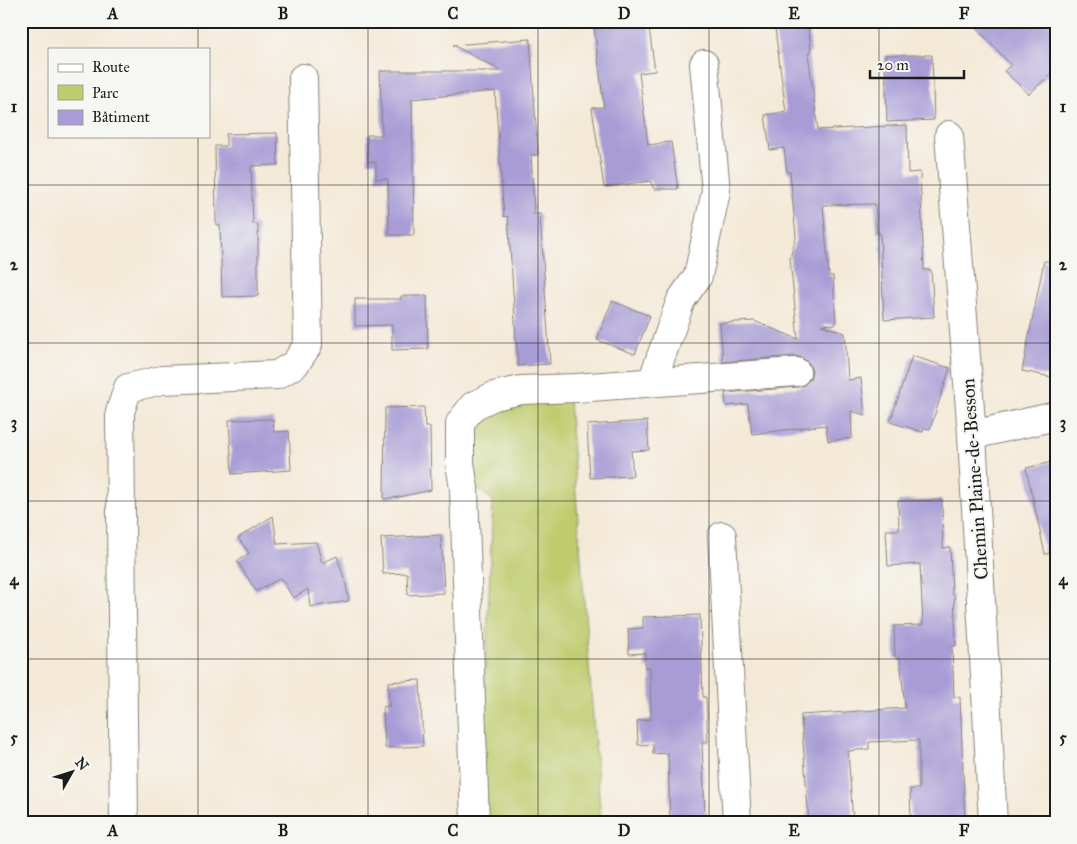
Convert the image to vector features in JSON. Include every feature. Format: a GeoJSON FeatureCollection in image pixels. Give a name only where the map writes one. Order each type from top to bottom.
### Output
{"type":"FeatureCollection","features":[{"type":"Feature","properties":{"kind":"street"},"geometry":{"type":"LineString","coordinates":[[652,382],[681,300],[698,276],[716,191],[704,64]]}},
{"type":"Feature","properties":{"kind":"street"},"geometry":{"type":"LineString","coordinates":[[124,823],[120,412],[128,388],[162,380],[277,376],[295,364],[308,345],[303,78]]}},
{"type":"Feature","properties":{"kind":"street","name":"Chemin Plaine-de-Besson"},"geometry":{"type":"LineString","coordinates":[[949,135],[972,435],[994,823]]}},
{"type":"Feature","properties":{"kind":"street"},"geometry":{"type":"LineString","coordinates":[[475,823],[464,489],[460,463],[460,423],[473,406],[494,396],[521,390],[576,388],[796,372]]}},
{"type":"Feature","properties":{"kind":"street"},"geometry":{"type":"LineString","coordinates":[[972,435],[1056,416]]}},
{"type":"Feature","properties":{"kind":"street"},"geometry":{"type":"LineString","coordinates":[[722,536],[737,823]]}},
{"type":"Feature","properties":{"kind":"green space"},"geometry":{"type":"Polygon","coordinates":[[[511,400],[569,401],[601,823],[479,823],[493,500],[472,485],[475,415],[511,400]]]}},
{"type":"Feature","properties":{"kind":"building"},"geometry":{"type":"Polygon","coordinates":[[[623,21],[648,21],[655,71],[639,73],[648,145],[671,142],[678,189],[654,189],[650,181],[604,187],[592,108],[604,107],[594,26],[623,21]]]}},
{"type":"Feature","properties":{"kind":"building"},"geometry":{"type":"Polygon","coordinates":[[[774,21],[808,21],[811,52],[808,53],[818,130],[907,125],[908,173],[920,172],[924,270],[931,270],[934,317],[884,320],[880,233],[877,233],[875,204],[823,205],[829,276],[833,276],[836,324],[821,325],[845,333],[848,380],[861,378],[865,415],[851,411],[852,438],[828,441],[826,425],[752,434],[748,404],[726,406],[725,393],[798,387],[804,385],[810,379],[812,371],[809,363],[795,356],[723,362],[720,323],[754,321],[798,339],[790,258],[796,237],[790,172],[787,172],[784,148],[770,150],[765,115],[786,112],[774,21]]]}},
{"type":"Feature","properties":{"kind":"building"},"geometry":{"type":"Polygon","coordinates":[[[970,21],[1056,21],[1056,69],[1029,94],[1004,71],[1011,65],[970,21]]]}},
{"type":"Feature","properties":{"kind":"building"},"geometry":{"type":"Polygon","coordinates":[[[530,39],[538,155],[531,155],[534,214],[540,214],[550,364],[518,366],[508,216],[504,217],[495,91],[412,99],[414,235],[389,235],[388,179],[376,179],[376,162],[368,162],[367,135],[382,135],[380,71],[501,71],[453,45],[530,39]]]}},
{"type":"Feature","properties":{"kind":"building"},"geometry":{"type":"Polygon","coordinates":[[[885,55],[932,55],[934,120],[887,122],[885,55]]]}},
{"type":"Feature","properties":{"kind":"building"},"geometry":{"type":"Polygon","coordinates":[[[277,133],[278,165],[251,166],[253,224],[258,224],[258,296],[222,297],[220,225],[216,225],[215,146],[226,146],[226,134],[277,133]]]}},
{"type":"Feature","properties":{"kind":"building"},"geometry":{"type":"Polygon","coordinates":[[[1044,261],[1056,262],[1056,378],[1022,371],[1044,261]]]}},
{"type":"Feature","properties":{"kind":"building"},"geometry":{"type":"Polygon","coordinates":[[[401,296],[427,296],[428,349],[392,350],[392,325],[355,326],[355,299],[401,299],[401,296]]]}},
{"type":"Feature","properties":{"kind":"building"},"geometry":{"type":"Polygon","coordinates":[[[612,301],[650,316],[635,354],[597,340],[612,301]]]}},
{"type":"Feature","properties":{"kind":"building"},"geometry":{"type":"Polygon","coordinates":[[[912,356],[950,368],[930,429],[924,428],[923,432],[890,422],[912,356]]]}},
{"type":"Feature","properties":{"kind":"building"},"geometry":{"type":"Polygon","coordinates":[[[424,407],[425,427],[430,427],[431,490],[384,499],[385,408],[424,407]]]}},
{"type":"Feature","properties":{"kind":"building"},"geometry":{"type":"Polygon","coordinates":[[[273,419],[274,432],[289,431],[291,470],[232,474],[229,420],[273,419]]]}},
{"type":"Feature","properties":{"kind":"building"},"geometry":{"type":"Polygon","coordinates":[[[647,421],[649,450],[631,451],[633,476],[590,478],[587,425],[647,421]]]}},
{"type":"Feature","properties":{"kind":"building"},"geometry":{"type":"Polygon","coordinates":[[[1056,461],[1056,553],[1045,554],[1026,468],[1056,461]]]}},
{"type":"Feature","properties":{"kind":"building"},"geometry":{"type":"Polygon","coordinates":[[[942,500],[943,548],[950,547],[952,594],[954,594],[956,646],[952,646],[954,697],[960,697],[965,823],[911,823],[910,789],[919,789],[919,740],[869,742],[869,749],[848,751],[853,823],[809,823],[801,715],[905,708],[900,658],[895,658],[894,626],[923,625],[920,564],[888,566],[886,530],[899,530],[898,501],[942,500]]]}},
{"type":"Feature","properties":{"kind":"building"},"geometry":{"type":"Polygon","coordinates":[[[273,516],[277,544],[316,542],[322,563],[337,556],[349,601],[310,607],[308,589],[293,598],[281,578],[256,591],[237,561],[249,553],[238,538],[273,516]]]}},
{"type":"Feature","properties":{"kind":"building"},"geometry":{"type":"Polygon","coordinates":[[[441,535],[444,593],[408,595],[407,573],[383,574],[381,538],[441,535]]]}},
{"type":"Feature","properties":{"kind":"building"},"geometry":{"type":"Polygon","coordinates":[[[700,615],[703,697],[706,697],[708,742],[702,742],[705,815],[699,816],[699,823],[670,823],[668,753],[653,754],[653,744],[638,745],[637,721],[651,719],[650,667],[645,668],[645,653],[629,654],[628,629],[643,628],[643,617],[700,615]]]}},
{"type":"Feature","properties":{"kind":"building"},"geometry":{"type":"Polygon","coordinates":[[[420,680],[423,746],[385,748],[383,707],[389,706],[388,682],[420,680]]]}}]}
